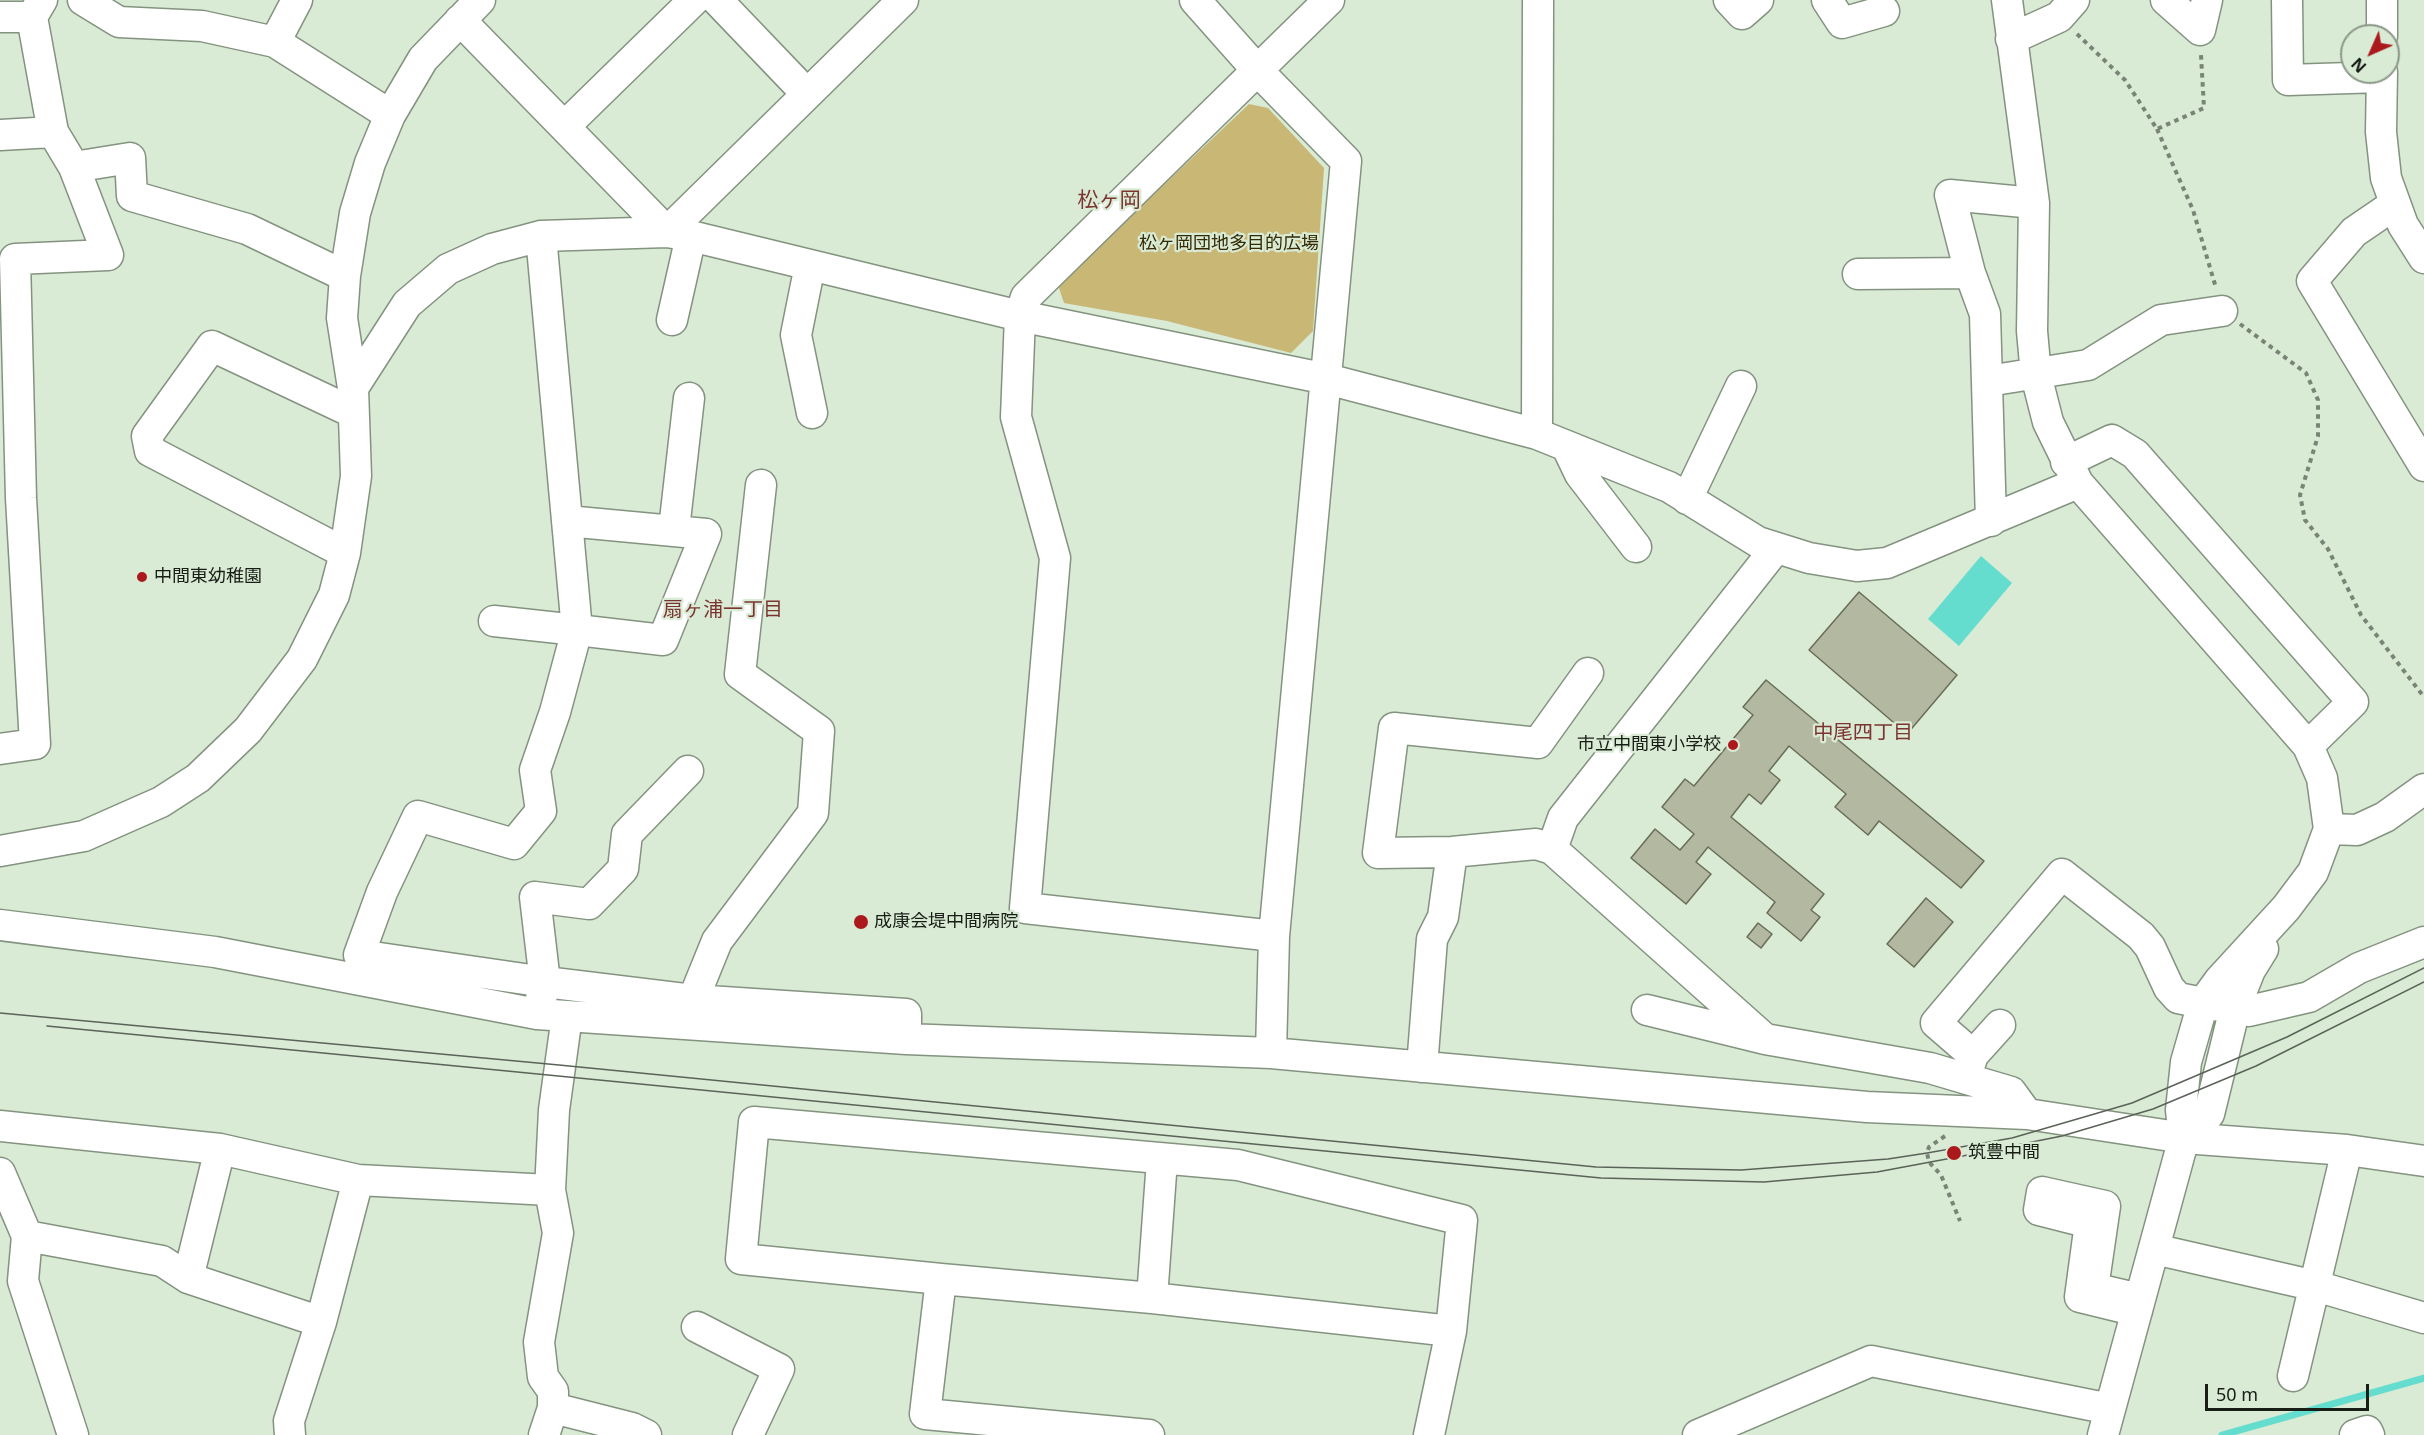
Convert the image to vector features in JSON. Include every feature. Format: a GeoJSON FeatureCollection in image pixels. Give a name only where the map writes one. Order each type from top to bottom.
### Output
{"type":"FeatureCollection","features":[{"type":"Feature","properties":{"kind":"street"},"geometry":{"type":"LineString","coordinates":[[83,0],[119,22],[202,26],[275,42],[390,115]]}},
{"type":"Feature","properties":{"kind":"street"},"geometry":{"type":"LineString","coordinates":[[275,42],[297,0]]}},
{"type":"Feature","properties":{"kind":"street"},"geometry":{"type":"LineString","coordinates":[[565,126],[694,0]]}},
{"type":"Feature","properties":{"kind":"street"},"geometry":{"type":"LineString","coordinates":[[717,0],[807,94]]}},
{"type":"Feature","properties":{"kind":"street"},"geometry":{"type":"LineString","coordinates":[[672,320],[679,234],[807,94],[903,0]]}},
{"type":"Feature","properties":{"kind":"street"},"geometry":{"type":"LineString","coordinates":[[1195,0],[1258,71],[1346,161],[1274,936],[1271,1053]]}},
{"type":"Feature","properties":{"kind":"street"},"geometry":{"type":"LineString","coordinates":[[1274,936],[1025,908],[1055,558],[1016,417],[1020,316],[1026,297],[1329,0]]}},
{"type":"Feature","properties":{"kind":"street"},"geometry":{"type":"LineString","coordinates":[[1537,434],[1538,0]]}},
{"type":"Feature","properties":{"kind":"street"},"geometry":{"type":"LineString","coordinates":[[1729,0],[1742,14],[1758,0]]}},
{"type":"Feature","properties":{"kind":"street"},"geometry":{"type":"LineString","coordinates":[[1827,0],[1842,23],[1884,11]]}},
{"type":"Feature","properties":{"kind":"street"},"geometry":{"type":"LineString","coordinates":[[1698,1435],[1750,1426],[1871,1361],[2107,1422],[2184,1138],[2181,1110],[2186,1062],[2203,1003],[2219,981],[2286,908],[2313,872],[2329,829],[2322,778],[2308,746],[2072,472],[2048,422],[2036,375],[2032,331],[2034,203],[2007,0]]}},
{"type":"Feature","properties":{"kind":"street"},"geometry":{"type":"LineString","coordinates":[[2166,0],[2200,30],[2207,0]]}},
{"type":"Feature","properties":{"kind":"street"},"geometry":{"type":"LineString","coordinates":[[2287,0],[2288,80],[2340,77]]}},
{"type":"Feature","properties":{"kind":"street"},"geometry":{"type":"LineString","coordinates":[[2382,0],[2382,24]]}},
{"type":"Feature","properties":{"kind":"street"},"geometry":{"type":"LineString","coordinates":[[0,18],[37,8],[53,132],[74,166],[108,255],[8,259],[10,498],[35,744],[0,749]]}},
{"type":"Feature","properties":{"kind":"street"},"geometry":{"type":"LineString","coordinates":[[2011,39],[2067,8]]}},
{"type":"Feature","properties":{"kind":"street"},"geometry":{"type":"LineString","coordinates":[[0,851],[84,836],[161,802],[198,778],[248,730],[302,659],[334,595],[345,554],[356,476],[353,400],[342,318],[345,276],[355,213],[370,163],[390,115],[423,59],[470,10],[565,126],[679,234]]}},
{"type":"Feature","properties":{"kind":"street"},"geometry":{"type":"LineString","coordinates":[[2381,84],[2383,155],[2386,178],[2403,225],[2424,258]]}},
{"type":"Feature","properties":{"kind":"street"},"geometry":{"type":"LineString","coordinates":[[0,135],[53,132]]}},
{"type":"Feature","properties":{"kind":"street"},"geometry":{"type":"LineString","coordinates":[[74,166],[130,158],[132,196],[248,229],[345,276]]}},
{"type":"Feature","properties":{"kind":"street"},"geometry":{"type":"LineString","coordinates":[[1991,521],[1985,314],[1970,273],[1950,195],[2034,203]]}},
{"type":"Feature","properties":{"kind":"street"},"geometry":{"type":"LineString","coordinates":[[2395,204],[2354,232],[2312,281],[2424,466]]}},
{"type":"Feature","properties":{"kind":"street"},"geometry":{"type":"LineString","coordinates":[[353,400],[407,304],[448,269],[492,249],[541,236],[679,234],[1020,316],[1327,379],[1537,434],[1669,487],[1758,542],[1809,558],[1857,566],[1887,562],[1991,521],[2072,472],[2112,440],[2135,454],[2353,702],[2308,746]]}},
{"type":"Feature","properties":{"kind":"street"},"geometry":{"type":"LineString","coordinates":[[541,236],[577,630],[555,712],[535,770],[541,811],[514,844],[418,816],[386,882],[359,955],[545,982],[693,1000],[906,1014],[906,1039]]}},
{"type":"Feature","properties":{"kind":"street"},"geometry":{"type":"LineString","coordinates":[[810,265],[796,335],[813,413]]}},
{"type":"Feature","properties":{"kind":"street"},"geometry":{"type":"LineString","coordinates":[[1858,274],[1970,273]]}},
{"type":"Feature","properties":{"kind":"street"},"geometry":{"type":"LineString","coordinates":[[1988,381],[2088,365],[2160,320],[2222,311]]}},
{"type":"Feature","properties":{"kind":"street"},"geometry":{"type":"LineString","coordinates":[[345,554],[150,451],[147,436],[212,346],[353,400]]}},
{"type":"Feature","properties":{"kind":"street"},"geometry":{"type":"LineString","coordinates":[[1687,499],[1741,386]]}},
{"type":"Feature","properties":{"kind":"street"},"geometry":{"type":"LineString","coordinates":[[674,529],[689,398]]}},
{"type":"Feature","properties":{"kind":"street"},"geometry":{"type":"LineString","coordinates":[[1567,447],[1580,474],[1636,547]]}},
{"type":"Feature","properties":{"kind":"street"},"geometry":{"type":"LineString","coordinates":[[693,1000],[717,941],[813,813],[819,731],[740,674],[761,485]]}},
{"type":"Feature","properties":{"kind":"street"},"geometry":{"type":"LineString","coordinates":[[494,621],[663,639],[706,534],[674,529],[567,521]]}},
{"type":"Feature","properties":{"kind":"street"},"geometry":{"type":"LineString","coordinates":[[1552,849],[1563,818],[1776,548]]}},
{"type":"Feature","properties":{"kind":"street"},"geometry":{"type":"LineString","coordinates":[[1588,673],[1538,743],[1394,728],[1378,853],[1452,852],[1536,844],[1552,849],[1765,1039]]}},
{"type":"Feature","properties":{"kind":"street"},"geometry":{"type":"LineString","coordinates":[[537,1014],[545,982],[535,897],[589,904],[623,869],[627,834],[688,771]]}},
{"type":"Feature","properties":{"kind":"street"},"geometry":{"type":"LineString","coordinates":[[2329,829],[2357,830],[2385,817],[2424,789]]}},
{"type":"Feature","properties":{"kind":"street"},"geometry":{"type":"LineString","coordinates":[[1422,1067],[1432,939],[1443,917],[1452,852]]}},
{"type":"Feature","properties":{"kind":"street"},"geometry":{"type":"LineString","coordinates":[[2027,1114],[2011,1092],[1969,1067],[1936,1023],[2062,874],[2141,936],[2150,947],[2169,988],[2178,998],[2203,1003],[2249,1011],[2309,997],[2359,968],[2424,942]]}},
{"type":"Feature","properties":{"kind":"street"},"geometry":{"type":"LineString","coordinates":[[2184,1138],[2208,1114],[2235,1008],[2250,969],[2286,908]]}},
{"type":"Feature","properties":{"kind":"street"},"geometry":{"type":"LineString","coordinates":[[0,925],[215,952],[537,1014],[906,1039],[1271,1053],[1867,1107],[2027,1114],[2184,1138],[2347,1150],[2424,1161]]}},
{"type":"Feature","properties":{"kind":"street"},"geometry":{"type":"LineString","coordinates":[[1647,1010],[1765,1039],[1930,1068],[1969,1067]]}},
{"type":"Feature","properties":{"kind":"street"},"geometry":{"type":"LineString","coordinates":[[567,1016],[554,1110],[550,1190],[558,1233],[539,1342],[543,1377],[553,1391],[548,1421],[632,1428],[646,1435]]}},
{"type":"Feature","properties":{"kind":"street"},"geometry":{"type":"LineString","coordinates":[[1969,1067],[2000,1024]]}},
{"type":"Feature","properties":{"kind":"street"},"geometry":{"type":"LineString","coordinates":[[1429,1435],[1451,1331],[1462,1220],[1238,1165],[754,1122],[741,1259],[1152,1298],[1451,1331]]}},
{"type":"Feature","properties":{"kind":"street"},"geometry":{"type":"LineString","coordinates":[[0,1126],[220,1149],[358,1180],[550,1190]]}},
{"type":"Feature","properties":{"kind":"street"},"geometry":{"type":"LineString","coordinates":[[188,1278],[220,1149]]}},
{"type":"Feature","properties":{"kind":"street"},"geometry":{"type":"LineString","coordinates":[[2293,1376],[2347,1150]]}},
{"type":"Feature","properties":{"kind":"street"},"geometry":{"type":"LineString","coordinates":[[1152,1298],[1162,1160]]}},
{"type":"Feature","properties":{"kind":"street"},"geometry":{"type":"LineString","coordinates":[[0,1173],[27,1236],[23,1281],[73,1435]]}},
{"type":"Feature","properties":{"kind":"street"},"geometry":{"type":"LineString","coordinates":[[290,1435],[289,1421],[321,1322],[358,1180]]}},
{"type":"Feature","properties":{"kind":"street"},"geometry":{"type":"LineString","coordinates":[[2042,1192],[2105,1206],[2093,1288],[2138,1305],[2080,1297],[2090,1223],[2038,1210],[2042,1192]]}},
{"type":"Feature","properties":{"kind":"street"},"geometry":{"type":"LineString","coordinates":[[27,1236],[162,1261],[188,1278],[321,1322]]}},
{"type":"Feature","properties":{"kind":"street"},"geometry":{"type":"LineString","coordinates":[[2154,1249],[2316,1286],[2424,1318]]}},
{"type":"Feature","properties":{"kind":"street"},"geometry":{"type":"LineString","coordinates":[[941,1279],[925,1414],[1102,1433],[1149,1435]]}},
{"type":"Feature","properties":{"kind":"street"},"geometry":{"type":"LineString","coordinates":[[697,1327],[779,1369],[748,1435]]}},
{"type":"Feature","properties":{"kind":"street"},"geometry":{"type":"LineString","coordinates":[[2355,1435],[2367,1431],[2369,1435]]}},
{"type":"Feature","properties":{"kind":"path"},"geometry":{"type":"LineString","coordinates":[[2067,8],[2125,80],[2157,129],[2193,210],[2222,311],[2306,373],[2318,400],[2318,436],[2300,495],[2305,520],[2328,549],[2361,615],[2424,697]]}},
{"type":"Feature","properties":{"kind":"path"},"geometry":{"type":"LineString","coordinates":[[2157,129],[2204,108],[2200,30]]}},
{"type":"Feature","properties":{"kind":"path"},"geometry":{"type":"LineString","coordinates":[[1953,1131],[1929,1147],[1927,1153],[1929,1162],[1941,1175],[1960,1221]]}},
{"type":"Feature","properties":{"kind":"green space","name":"松ヶ岡団地多目的広場"},"geometry":{"type":"Polygon","coordinates":[[[1249,104],[1268,108],[1324,168],[1313,331],[1291,353],[1167,321],[1064,303],[1058,285],[1249,104]]]}},
{"type":"Feature","properties":{"kind":"water"},"geometry":{"type":"Polygon","coordinates":[[[1981,556],[2012,583],[1959,646],[1928,619],[1981,556]]]}},
{"type":"Feature","properties":{"kind":"building"},"geometry":{"type":"Polygon","coordinates":[[[1859,592],[1957,675],[1907,734],[1809,650],[1859,592]]]}},
{"type":"Feature","properties":{"kind":"building"},"geometry":{"type":"Polygon","coordinates":[[[1766,680],[1984,861],[1961,888],[1879,821],[1868,835],[1835,807],[1846,794],[1789,746],[1769,771],[1780,780],[1761,804],[1749,794],[1731,817],[1824,894],[1811,910],[1820,917],[1801,941],[1767,913],[1775,902],[1708,847],[1696,862],[1711,874],[1686,904],[1631,858],[1655,829],[1680,850],[1694,834],[1662,807],[1685,779],[1694,786],[1753,715],[1743,707],[1766,680]]]}},
{"type":"Feature","properties":{"kind":"building"},"geometry":{"type":"Polygon","coordinates":[[[1926,898],[1953,922],[1914,967],[1887,944],[1926,898]]]}},
{"type":"Feature","properties":{"kind":"building"},"geometry":{"type":"Polygon","coordinates":[[[1758,923],[1772,934],[1761,948],[1747,937],[1758,923]]]}},
{"type":"Feature","properties":{"kind":"waterway"},"geometry":{"type":"LineString","coordinates":[[2222,1435],[2424,1378]]}},
{"type":"Feature","properties":{"kind":"tram line"},"geometry":{"type":"LineString","coordinates":[[0,1013],[559,1065],[1596,1167],[1741,1170],[1888,1159],[1927,1153],[2012,1138],[2132,1103],[2287,1037],[2424,968]]}},
{"type":"Feature","properties":{"kind":"tram line"},"geometry":{"type":"LineString","coordinates":[[2007,1147],[2062,1136],[2153,1109],[2256,1066],[2424,982]]}},
{"type":"Feature","properties":{"kind":"tram line"},"geometry":{"type":"LineString","coordinates":[[47,1026],[1601,1178],[1764,1182],[1877,1172],[1984,1152]]}},
{"type":"Feature","properties":{"kind":"place","name":"中間東幼稚園"},"geometry":{"type":"Point","coordinates":[142,577]}},
{"type":"Feature","properties":{"kind":"place","name":"市立中間東小学校"},"geometry":{"type":"Point","coordinates":[1733,745]}},
{"type":"Feature","properties":{"kind":"place","name":"成康会堤中間病院"},"geometry":{"type":"Point","coordinates":[861,922]}},
{"type":"Feature","properties":{"kind":"place","name":"筑豊中間"},"geometry":{"type":"Point","coordinates":[1954,1153]}},
{"type":"Feature","properties":{"kind":"district","name":"松ヶ岡"},"geometry":{"type":"Point","coordinates":[1109,201]}},
{"type":"Feature","properties":{"kind":"district","name":"扇ヶ浦一丁目"},"geometry":{"type":"Point","coordinates":[723,610]}},
{"type":"Feature","properties":{"kind":"district","name":"中尾四丁目"},"geometry":{"type":"Point","coordinates":[1863,733]}}]}
